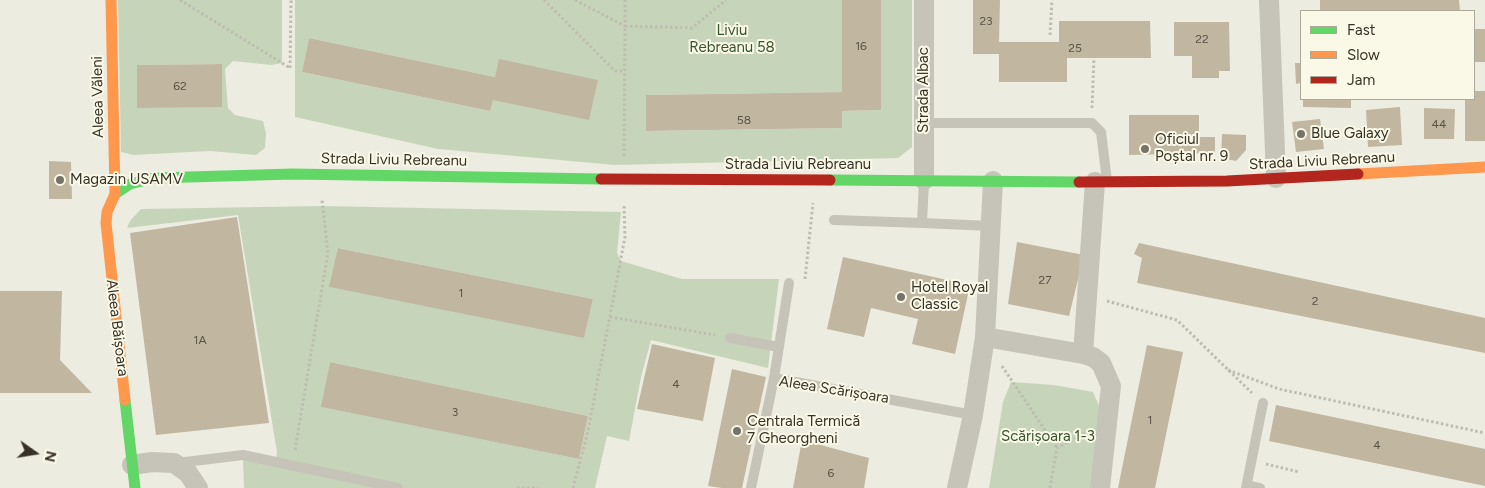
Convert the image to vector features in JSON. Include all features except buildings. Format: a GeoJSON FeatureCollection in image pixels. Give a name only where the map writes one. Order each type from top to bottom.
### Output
{"type":"FeatureCollection","features":[{"type":"Feature","properties":{"kind":"street","name":"Aleea Văleni"},"geometry":{"type":"LineString","coordinates":[[111,0],[115,194]]}},
{"type":"Feature","properties":{"kind":"street","name":"Strada Albac"},"geometry":{"type":"LineString","coordinates":[[924,0],[924,180]]}},
{"type":"Feature","properties":{"kind":"street"},"geometry":{"type":"LineString","coordinates":[[1270,0],[1276,178]]}},
{"type":"Feature","properties":{"kind":"street","name":"Strada Liviu Rebreanu"},"geometry":{"type":"LineString","coordinates":[[115,194],[130,184],[154,178],[293,174],[624,179],[1101,182],[1276,178],[1485,167]]}},
{"type":"Feature","properties":{"kind":"street"},"geometry":{"type":"LineString","coordinates":[[957,488],[973,415],[985,337],[993,181]]}},
{"type":"Feature","properties":{"kind":"street"},"geometry":{"type":"LineString","coordinates":[[1083,354],[1101,182]]}},
{"type":"Feature","properties":{"kind":"street","name":"Aleea Băișoara"},"geometry":{"type":"LineString","coordinates":[[115,194],[107,212],[106,223],[135,488]]}},
{"type":"Feature","properties":{"kind":"street"},"geometry":{"type":"LineString","coordinates":[[985,337],[1083,354],[1093,357],[1102,363],[1108,374],[1110,386],[1100,488]]}},
{"type":"Feature","properties":{"kind":"street"},"geometry":{"type":"LineString","coordinates":[[132,465],[152,462],[174,463],[188,474],[198,488]]}},
{"type":"Feature","properties":{"kind":"lane"},"geometry":{"type":"LineString","coordinates":[[924,122],[1092,124],[1101,132],[1101,182]]}},
{"type":"Feature","properties":{"kind":"lane"},"geometry":{"type":"LineString","coordinates":[[922,223],[924,180]]}},
{"type":"Feature","properties":{"kind":"lane"},"geometry":{"type":"LineString","coordinates":[[834,220],[991,226]]}},
{"type":"Feature","properties":{"kind":"lane"},"geometry":{"type":"LineString","coordinates":[[774,378],[789,283]]}},
{"type":"Feature","properties":{"kind":"lane"},"geometry":{"type":"LineString","coordinates":[[730,338],[779,347]]}},
{"type":"Feature","properties":{"kind":"lane","name":"Aleea Scărișoara"},"geometry":{"type":"LineString","coordinates":[[751,488],[774,378],[973,415]]}},
{"type":"Feature","properties":{"kind":"lane"},"geometry":{"type":"LineString","coordinates":[[1260,488],[1246,487],[1263,403]]}},
{"type":"Feature","properties":{"kind":"lane"},"geometry":{"type":"LineString","coordinates":[[174,463],[243,455],[398,488]]}},
{"type":"Feature","properties":{"kind":"path"},"geometry":{"type":"LineString","coordinates":[[180,0],[290,68],[292,0]]}},
{"type":"Feature","properties":{"kind":"path"},"geometry":{"type":"LineString","coordinates":[[544,0],[615,70],[625,71]]}},
{"type":"Feature","properties":{"kind":"path"},"geometry":{"type":"LineString","coordinates":[[575,0],[625,26],[692,28],[726,0]]}},
{"type":"Feature","properties":{"kind":"path"},"geometry":{"type":"LineString","coordinates":[[624,164],[625,0]]}},
{"type":"Feature","properties":{"kind":"path"},"geometry":{"type":"LineString","coordinates":[[1050,35],[1052,0]]}},
{"type":"Feature","properties":{"kind":"path"},"geometry":{"type":"LineString","coordinates":[[1092,124],[1094,58]]}},
{"type":"Feature","properties":{"kind":"path"},"geometry":{"type":"LineString","coordinates":[[292,466],[328,253],[322,196]]}},
{"type":"Feature","properties":{"kind":"path"},"geometry":{"type":"LineString","coordinates":[[789,283],[805,284],[814,198]]}},
{"type":"Feature","properties":{"kind":"path"},"geometry":{"type":"LineString","coordinates":[[574,488],[588,430],[625,237],[624,199]]}},
{"type":"Feature","properties":{"kind":"path"},"geometry":{"type":"LineString","coordinates":[[1088,296],[1177,320],[1263,403]]}},
{"type":"Feature","properties":{"kind":"path"},"geometry":{"type":"LineString","coordinates":[[610,317],[730,338]]}},
{"type":"Feature","properties":{"kind":"path"},"geometry":{"type":"LineString","coordinates":[[985,337],[1012,382],[1057,448],[1050,488]]}},
{"type":"Feature","properties":{"kind":"path"},"geometry":{"type":"LineString","coordinates":[[1228,370],[1279,389],[1485,433]]}},
{"type":"Feature","properties":{"kind":"path"},"geometry":{"type":"LineString","coordinates":[[1057,448],[1101,424],[1108,417]]}},
{"type":"Feature","properties":{"kind":"path"},"geometry":{"type":"LineString","coordinates":[[1252,461],[1299,472]]}},
{"type":"Feature","properties":{"kind":"path"},"geometry":{"type":"LineString","coordinates":[[517,488],[538,488]]}},
{"type":"Feature","properties":{"kind":"green space"},"geometry":{"type":"Polygon","coordinates":[[[118,0],[282,0],[282,63],[271,65],[233,61],[225,69],[228,108],[235,115],[263,121],[266,134],[265,148],[256,155],[210,151],[133,155],[121,152],[118,0]],[[222,64],[137,65],[137,107],[222,107],[222,64]]]}},
{"type":"Feature","properties":{"kind":"green space","name":"Liviu Rebreanu 58"},"geometry":{"type":"Polygon","coordinates":[[[295,0],[842,0],[842,92],[646,95],[646,131],[842,128],[842,111],[880,110],[881,0],[912,0],[912,147],[898,158],[615,165],[438,149],[295,117],[295,0]],[[309,38],[302,72],[490,111],[495,77],[309,38]]]}},
{"type":"Feature","properties":{"kind":"green space"},"geometry":{"type":"Polygon","coordinates":[[[323,206],[621,212],[617,253],[621,261],[682,279],[779,279],[768,368],[651,340],[641,377],[629,441],[607,436],[595,488],[244,488],[243,460],[276,464],[277,452],[238,215],[127,228],[130,221],[141,209],[323,206]],[[339,248],[330,287],[584,337],[593,299],[339,248]],[[330,362],[322,407],[579,459],[588,416],[330,362]]]}},
{"type":"Feature","properties":{"kind":"green space","name":"Scărișoara 1-3"},"geometry":{"type":"Polygon","coordinates":[[[1011,382],[1054,385],[1093,392],[1102,413],[1094,488],[989,488],[1003,402],[1011,382]]]}},
{"type":"Feature","properties":{"kind":"traffic: fast"},"geometry":{"type":"LineString","coordinates":[[115,194],[130,184],[154,178],[293,174],[601,179]]}},
{"type":"Feature","properties":{"kind":"traffic: fast"},"geometry":{"type":"LineString","coordinates":[[830,180],[1079,182]]}},
{"type":"Feature","properties":{"kind":"traffic: fast"},"geometry":{"type":"LineString","coordinates":[[125,400],[135,488]]}},
{"type":"Feature","properties":{"kind":"traffic: slow"},"geometry":{"type":"LineString","coordinates":[[111,0],[115,194],[107,212],[106,223],[125,400]]}},
{"type":"Feature","properties":{"kind":"traffic: slow"},"geometry":{"type":"LineString","coordinates":[[1358,174],[1485,167]]}},
{"type":"Feature","properties":{"kind":"traffic: jam"},"geometry":{"type":"LineString","coordinates":[[1079,182],[1227,181],[1358,174]]}},
{"type":"Feature","properties":{"kind":"traffic: jam"},"geometry":{"type":"LineString","coordinates":[[601,179],[830,180]]}},
{"type":"Feature","properties":{"kind":"place","name":"Blue Galaxy"},"geometry":{"type":"Point","coordinates":[1301,134]}},
{"type":"Feature","properties":{"kind":"place","name":"Oficiul Poștal nr. 9"},"geometry":{"type":"Point","coordinates":[1145,149]}},
{"type":"Feature","properties":{"kind":"place","name":"Magazin USAMV"},"geometry":{"type":"Point","coordinates":[60,180]}},
{"type":"Feature","properties":{"kind":"place","name":"Hotel Royal Classic"},"geometry":{"type":"Point","coordinates":[901,297]}},
{"type":"Feature","properties":{"kind":"place","name":"Centrala Termică 7 Gheorgheni"},"geometry":{"type":"Point","coordinates":[737,431]}}]}
